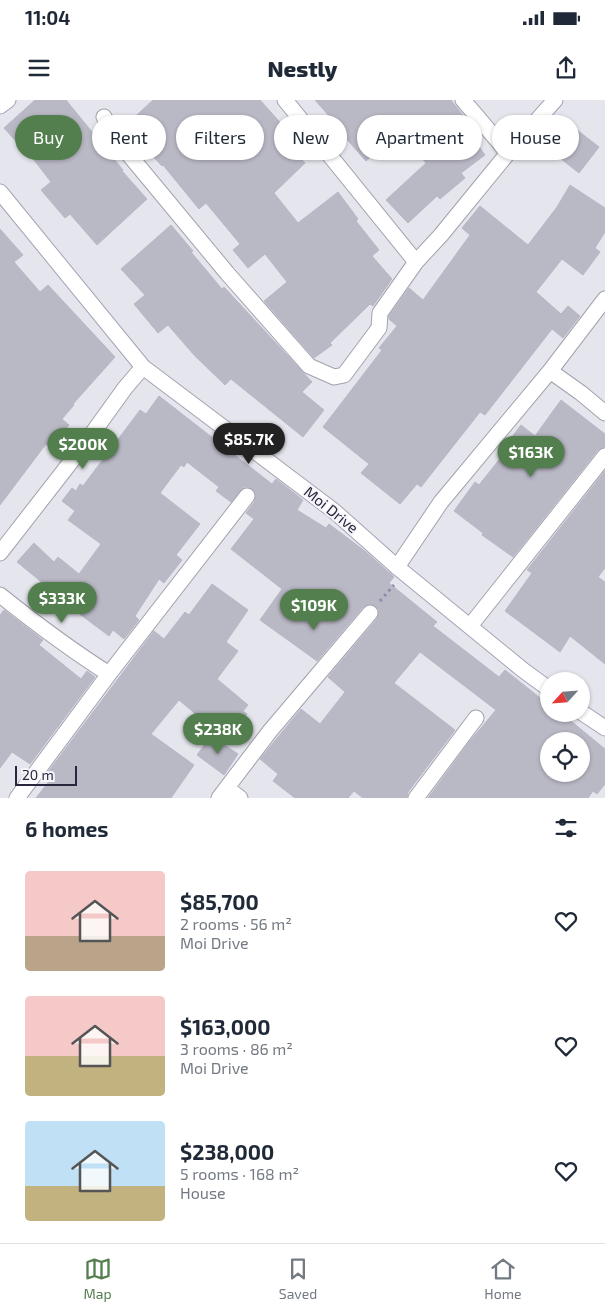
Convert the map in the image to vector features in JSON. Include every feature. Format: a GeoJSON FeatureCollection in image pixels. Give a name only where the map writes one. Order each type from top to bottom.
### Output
{"type":"FeatureCollection","features":[{"type":"Feature","properties":{"kind":"street"},"geometry":{"type":"LineString","coordinates":[[0,106],[8,100]]}},
{"type":"Feature","properties":{"kind":"street"},"geometry":{"type":"LineString","coordinates":[[286,100],[416,262]]}},
{"type":"Feature","properties":{"kind":"street"},"geometry":{"type":"LineString","coordinates":[[463,100],[492,134]]}},
{"type":"Feature","properties":{"kind":"street"},"geometry":{"type":"LineString","coordinates":[[542,115],[555,100]]}},
{"type":"Feature","properties":{"kind":"street"},"geometry":{"type":"LineString","coordinates":[[133,160],[226,273],[309,366],[334,376],[344,375],[379,328],[380,313],[416,262],[441,235],[502,160]]}},
{"type":"Feature","properties":{"kind":"street","name":"Moi Drive"},"geometry":{"type":"LineString","coordinates":[[0,192],[143,367],[334,511],[401,570],[540,682]]}},
{"type":"Feature","properties":{"kind":"street"},"geometry":{"type":"LineString","coordinates":[[401,570],[441,502],[550,371],[605,300]]}},
{"type":"Feature","properties":{"kind":"street"},"geometry":{"type":"LineString","coordinates":[[0,553],[143,367]]}},
{"type":"Feature","properties":{"kind":"street"},"geometry":{"type":"LineString","coordinates":[[550,371],[605,413]]}},
{"type":"Feature","properties":{"kind":"street"},"geometry":{"type":"LineString","coordinates":[[470,626],[605,456]]}},
{"type":"Feature","properties":{"kind":"street"},"geometry":{"type":"LineString","coordinates":[[17,798],[109,674],[247,496]]}},
{"type":"Feature","properties":{"kind":"street"},"geometry":{"type":"LineString","coordinates":[[0,595],[67,647],[109,674]]}},
{"type":"Feature","properties":{"kind":"street"},"geometry":{"type":"LineString","coordinates":[[240,798],[223,793],[270,731],[370,613]]}},
{"type":"Feature","properties":{"kind":"street"},"geometry":{"type":"LineString","coordinates":[[416,798],[476,718]]}},
{"type":"Feature","properties":{"kind":"street"},"geometry":{"type":"LineString","coordinates":[[590,718],[605,728]]}},
{"type":"Feature","properties":{"kind":"path"},"geometry":{"type":"LineString","coordinates":[[370,613],[401,570]]}},
{"type":"Feature","properties":{"kind":"building"},"geometry":{"type":"Polygon","coordinates":[[[35,100],[66,100],[78,115],[18,115],[35,100]]]}},
{"type":"Feature","properties":{"kind":"building"},"geometry":{"type":"Polygon","coordinates":[[[153,100],[260,100],[274,116],[274,160],[302,160],[305,163],[274,193],[298,223],[338,192],[358,219],[356,221],[379,250],[372,256],[392,279],[373,306],[370,304],[330,343],[332,345],[314,358],[264,301],[287,282],[265,254],[248,268],[233,250],[240,244],[206,203],[199,209],[163,165],[156,160],[166,160],[166,115],[137,115],[153,100]]]}},
{"type":"Feature","properties":{"kind":"building"},"geometry":{"type":"Polygon","coordinates":[[[315,100],[451,100],[463,115],[357,115],[357,151],[347,140],[347,115],[328,115],[315,100]]]}},
{"type":"Feature","properties":{"kind":"building"},"geometry":{"type":"Polygon","coordinates":[[[15,118],[15,140],[4,128],[15,118]]]}},
{"type":"Feature","properties":{"kind":"building"},"geometry":{"type":"Polygon","coordinates":[[[82,120],[92,132],[92,160],[115,160],[147,199],[97,245],[70,214],[65,218],[41,190],[51,182],[34,160],[82,160],[82,120]]]}},
{"type":"Feature","properties":{"kind":"building"},"geometry":{"type":"Polygon","coordinates":[[[579,131],[599,147],[579,173],[562,160],[579,160],[579,131]]]}},
{"type":"Feature","properties":{"kind":"building"},"geometry":{"type":"Polygon","coordinates":[[[424,160],[478,160],[461,173],[465,178],[440,199],[437,196],[408,223],[386,200],[426,163],[424,160]]]}},
{"type":"Feature","properties":{"kind":"building"},"geometry":{"type":"Polygon","coordinates":[[[570,185],[605,208],[605,232],[595,248],[600,252],[583,275],[562,259],[536,292],[561,314],[568,306],[580,316],[563,338],[552,329],[485,415],[480,412],[421,487],[417,484],[400,504],[361,473],[369,464],[323,427],[382,350],[379,348],[397,326],[389,319],[389,316],[409,288],[423,300],[470,235],[462,228],[480,206],[528,245],[557,207],[570,185]]]}},
{"type":"Feature","properties":{"kind":"building"},"geometry":{"type":"Polygon","coordinates":[[[171,225],[222,289],[224,287],[312,382],[302,392],[324,410],[303,437],[231,379],[225,385],[194,355],[168,325],[158,333],[134,304],[145,295],[121,269],[171,225]]]}},
{"type":"Feature","properties":{"kind":"building"},"geometry":{"type":"Polygon","coordinates":[[[0,229],[23,255],[14,262],[40,292],[48,285],[115,357],[62,419],[69,425],[50,448],[46,444],[0,505],[0,229]]]}},
{"type":"Feature","properties":{"kind":"building"},"geometry":{"type":"Polygon","coordinates":[[[159,396],[272,484],[276,479],[303,500],[297,510],[326,528],[329,524],[366,552],[394,577],[389,583],[437,622],[433,626],[499,677],[505,670],[540,698],[540,722],[572,722],[584,732],[540,732],[540,782],[590,782],[590,737],[605,749],[605,784],[597,794],[593,791],[588,798],[428,798],[470,741],[496,710],[420,652],[394,683],[455,730],[408,792],[407,798],[363,798],[354,791],[348,798],[295,798],[273,781],[278,774],[260,759],[301,709],[320,724],[345,692],[328,677],[377,619],[379,610],[372,604],[363,607],[317,661],[260,620],[282,589],[231,549],[254,519],[246,513],[255,501],[255,492],[249,487],[244,487],[231,502],[216,491],[219,487],[187,462],[184,467],[181,465],[160,493],[200,524],[176,555],[182,560],[164,583],[159,579],[135,616],[139,620],[124,639],[113,630],[109,636],[65,603],[17,562],[34,543],[54,562],[58,557],[79,574],[101,544],[68,520],[75,511],[62,501],[72,488],[76,491],[80,484],[83,486],[140,410],[146,414],[159,396]]]}},
{"type":"Feature","properties":{"kind":"building"},"geometry":{"type":"Polygon","coordinates":[[[561,400],[605,434],[605,447],[598,450],[513,557],[482,535],[483,533],[454,511],[475,482],[479,485],[506,451],[503,449],[521,425],[535,436],[561,400]]]}},
{"type":"Feature","properties":{"kind":"building"},"geometry":{"type":"Polygon","coordinates":[[[605,471],[605,568],[598,577],[605,582],[605,664],[570,636],[560,652],[505,611],[532,573],[527,570],[605,471]]]}},
{"type":"Feature","properties":{"kind":"building"},"geometry":{"type":"Polygon","coordinates":[[[212,584],[248,610],[226,642],[238,651],[217,679],[248,705],[243,711],[247,714],[226,740],[179,700],[151,734],[194,765],[171,798],[36,798],[50,780],[45,776],[154,631],[164,639],[185,612],[189,615],[212,584]]]}},
{"type":"Feature","properties":{"kind":"building"},"geometry":{"type":"Polygon","coordinates":[[[4,610],[43,640],[39,645],[81,679],[87,671],[95,677],[30,764],[12,752],[0,768],[0,615],[4,610]]]}},
{"type":"Feature","properties":{"kind":"building"},"geometry":{"type":"Polygon","coordinates":[[[211,736],[238,754],[224,775],[197,755],[211,736]]]}}]}
